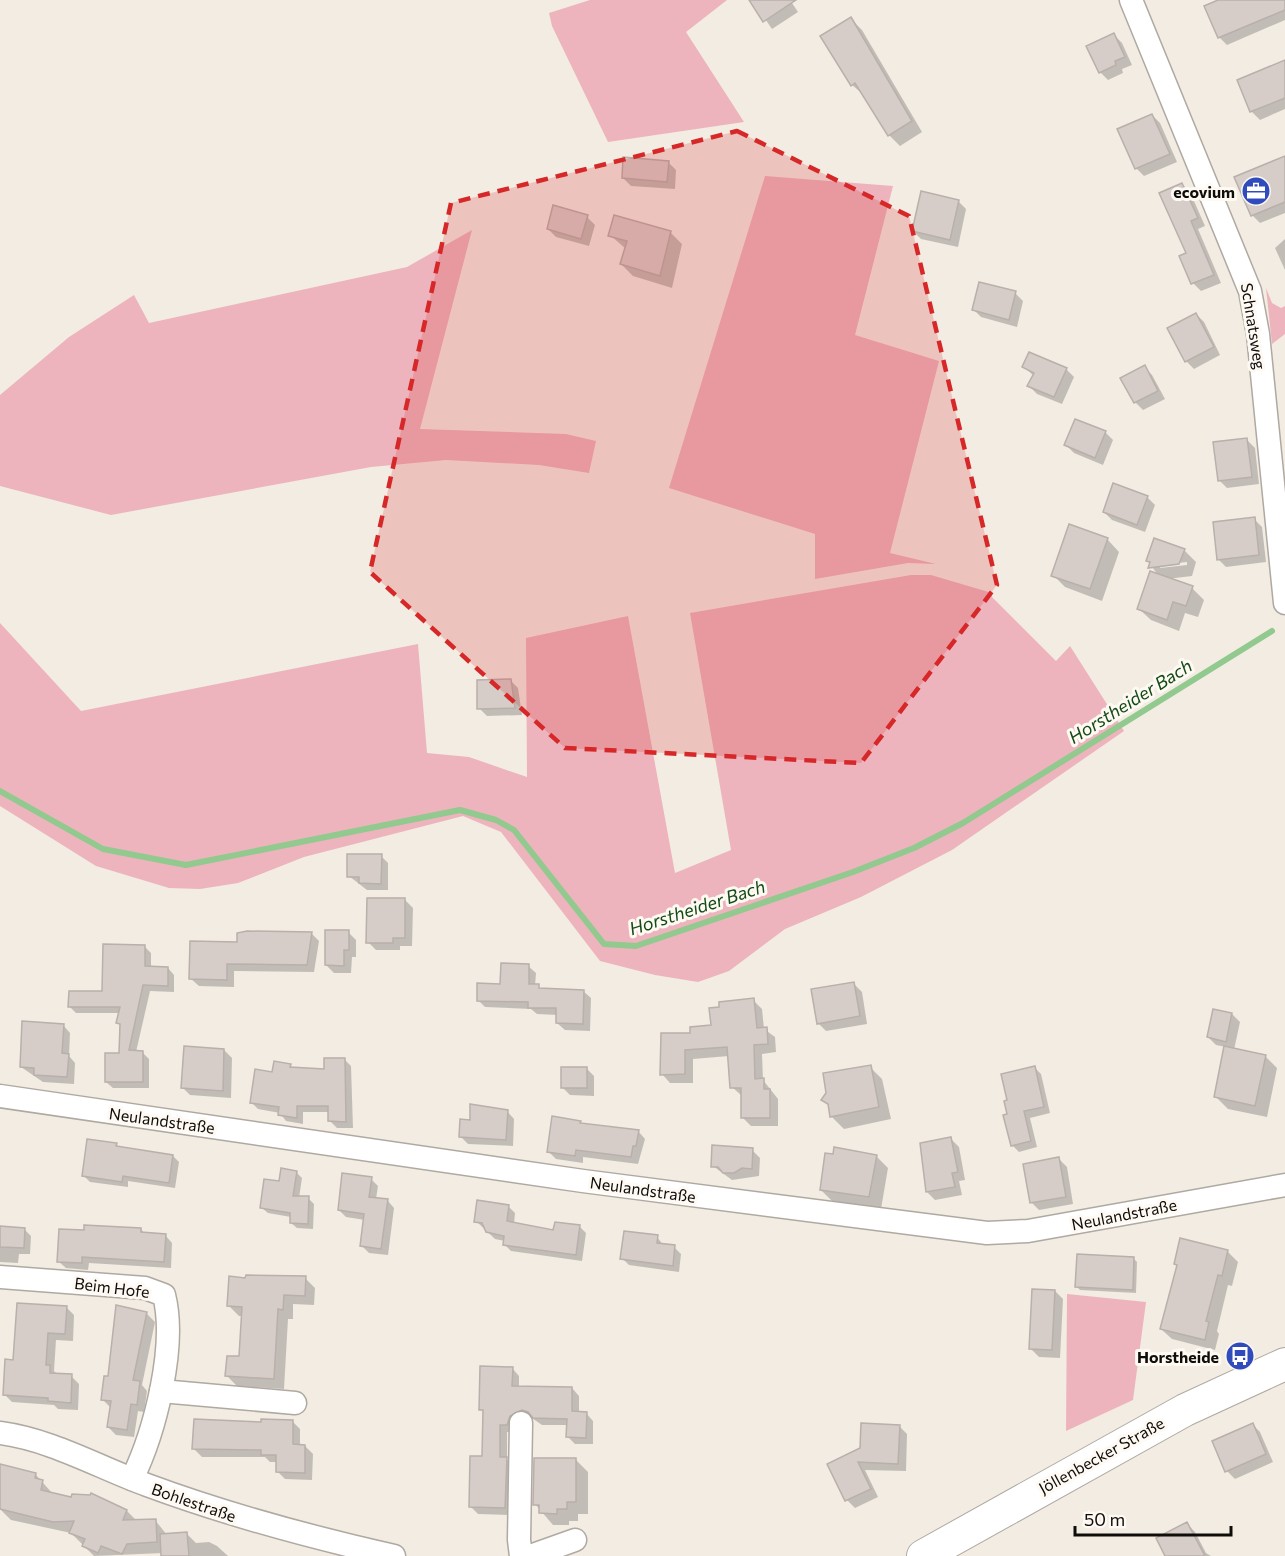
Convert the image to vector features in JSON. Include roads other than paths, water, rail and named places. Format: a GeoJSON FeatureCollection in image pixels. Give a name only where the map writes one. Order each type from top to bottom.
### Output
{"type":"FeatureCollection","features":[{"type":"Feature","properties":{"kind":"main road","name":"Jöllenbecker Straße"},"geometry":{"type":"LineString","coordinates":[[923,1556],[1168,1419],[1285,1364]]}},
{"type":"Feature","properties":{"kind":"street","name":"Schnatsweg"},"geometry":{"type":"LineString","coordinates":[[1131,0],[1250,291],[1258,334],[1285,603]]}},
{"type":"Feature","properties":{"kind":"street","name":"Neulandstraße"},"geometry":{"type":"LineString","coordinates":[[0,1096],[584,1181],[987,1233],[1028,1232],[1285,1185]]}},
{"type":"Feature","properties":{"kind":"street","name":"Beim Hofe"},"geometry":{"type":"LineString","coordinates":[[0,1277],[145,1288],[164,1295],[169,1317],[161,1391],[147,1450],[132,1479]]}},
{"type":"Feature","properties":{"kind":"street"},"geometry":{"type":"LineString","coordinates":[[161,1391],[295,1403]]}},
{"type":"Feature","properties":{"kind":"street"},"geometry":{"type":"LineString","coordinates":[[521,1423],[519,1540],[521,1556]]}},
{"type":"Feature","properties":{"kind":"street","name":"Bohlestraße"},"geometry":{"type":"LineString","coordinates":[[0,1433],[16,1435],[81,1456],[132,1479],[242,1518],[394,1556]]}},
{"type":"Feature","properties":{"kind":"street"},"geometry":{"type":"LineString","coordinates":[[530,1556],[575,1540]]}},
{"type":"Feature","properties":{"kind":"waterway","name":"Horstheider Bach"},"geometry":{"type":"LineString","coordinates":[[0,791],[103,849],[186,865],[460,810],[496,820],[514,830],[604,944],[636,946],[853,872],[914,848],[963,823],[1272,631]]}},
{"type":"Feature","properties":{"kind":"place","name":"ecovium"},"geometry":{"type":"Point","coordinates":[1256,191]}},
{"type":"Feature","properties":{"kind":"place","name":"Horstheide"},"geometry":{"type":"Point","coordinates":[1240,1356]}}]}
